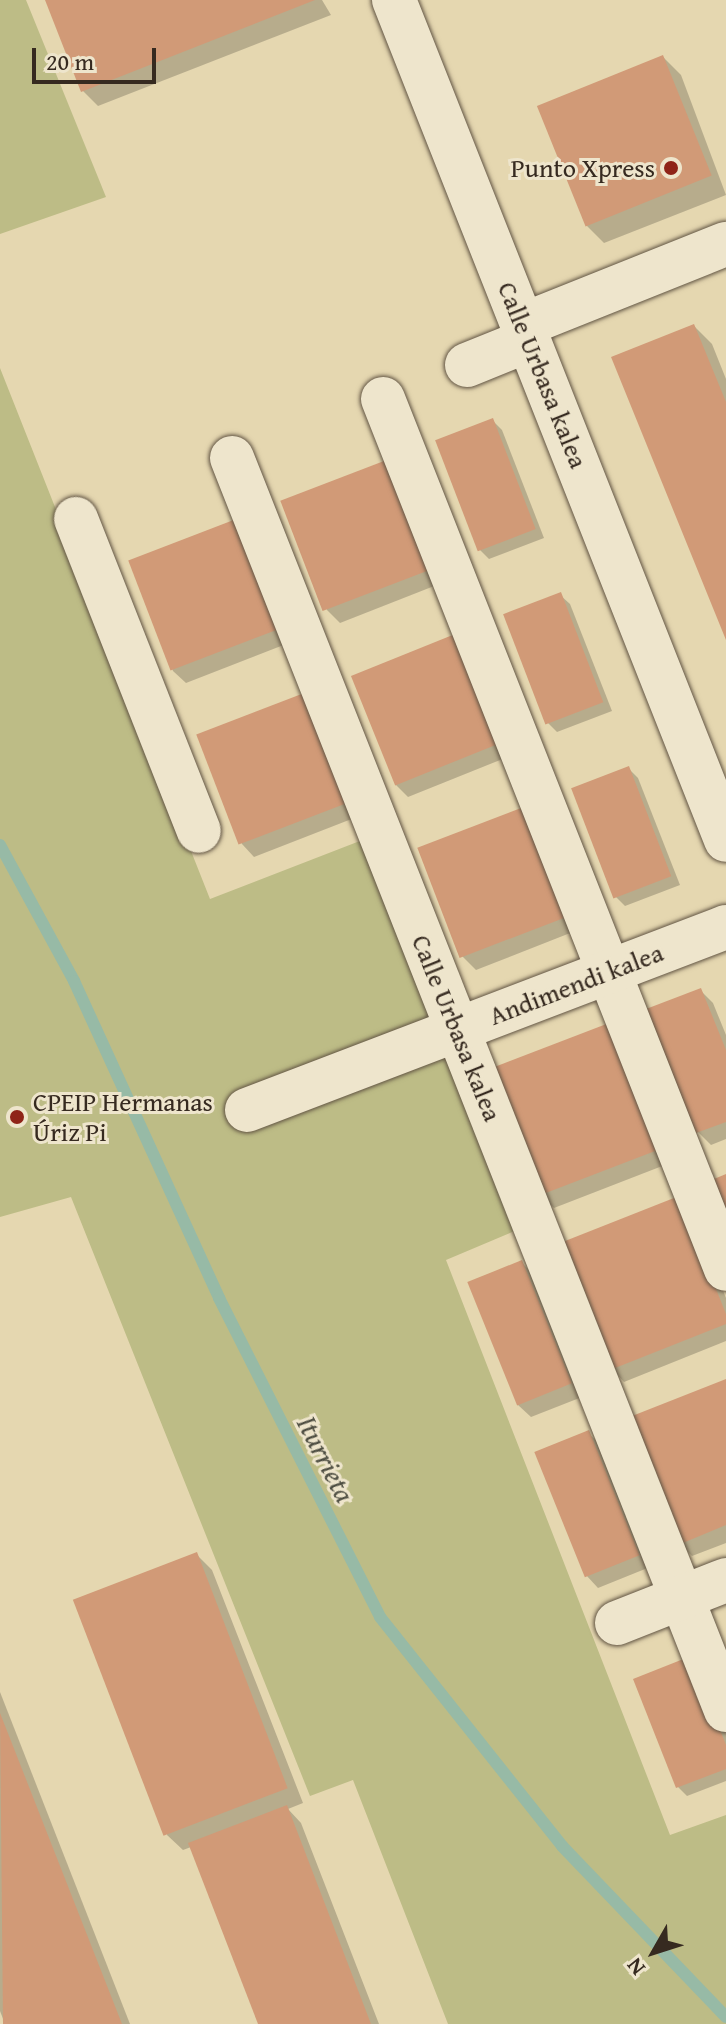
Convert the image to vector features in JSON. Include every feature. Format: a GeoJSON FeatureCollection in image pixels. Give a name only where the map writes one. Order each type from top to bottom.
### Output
{"type":"FeatureCollection","features":[{"type":"Feature","properties":{"kind":"street","name":"Calle Urbasa kalea"},"geometry":{"type":"LineString","coordinates":[[394,0],[726,840]]}},
{"type":"Feature","properties":{"kind":"street"},"geometry":{"type":"LineString","coordinates":[[467,365],[526,332],[726,244]]}},
{"type":"Feature","properties":{"kind":"street"},"geometry":{"type":"LineString","coordinates":[[383,399],[726,1269]]}},
{"type":"Feature","properties":{"kind":"street","name":"Calle Urbasa kalea"},"geometry":{"type":"LineString","coordinates":[[232,458],[726,1710]]}},
{"type":"Feature","properties":{"kind":"street"},"geometry":{"type":"LineString","coordinates":[[76,519],[199,831]]}},
{"type":"Feature","properties":{"kind":"street","name":"Andimendi kalea"},"geometry":{"type":"LineString","coordinates":[[247,1110],[726,927]]}},
{"type":"Feature","properties":{"kind":"street"},"geometry":{"type":"LineString","coordinates":[[617,1623],[726,1580]]}},
{"type":"Feature","properties":{"kind":"shaded area"},"geometry":{"type":"Polygon","coordinates":[[[0,0],[26,0],[106,197],[0,234],[0,0]]]}},
{"type":"Feature","properties":{"kind":"shaded area"},"geometry":{"type":"Polygon","coordinates":[[[0,368],[210,899],[365,839],[517,1230],[446,1260],[670,1835],[726,1815],[726,2024],[448,2024],[353,1780],[310,1796],[71,1197],[0,1217],[0,368]]]}},
{"type":"Feature","properties":{"kind":"building"},"geometry":{"type":"Polygon","coordinates":[[[45,0],[315,0],[81,92],[45,0]]]}},
{"type":"Feature","properties":{"kind":"building"},"geometry":{"type":"Polygon","coordinates":[[[663,55],[712,176],[586,226],[537,106],[663,55]]]}},
{"type":"Feature","properties":{"kind":"building"},"geometry":{"type":"Polygon","coordinates":[[[694,324],[726,402],[726,640],[611,357],[694,324]]]}},
{"type":"Feature","properties":{"kind":"building"},"geometry":{"type":"Polygon","coordinates":[[[493,418],[536,529],[478,551],[435,440],[493,418]]]}},
{"type":"Feature","properties":{"kind":"building"},"geometry":{"type":"Polygon","coordinates":[[[397,456],[439,566],[323,611],[280,501],[397,456]]]}},
{"type":"Feature","properties":{"kind":"building"},"geometry":{"type":"Polygon","coordinates":[[[244,516],[286,626],[171,671],[128,560],[244,516]]]}},
{"type":"Feature","properties":{"kind":"building"},"geometry":{"type":"Polygon","coordinates":[[[561,592],[603,702],[545,724],[503,614],[561,592]]]}},
{"type":"Feature","properties":{"kind":"building"},"geometry":{"type":"Polygon","coordinates":[[[465,630],[509,739],[395,785],[351,676],[465,630]]]}},
{"type":"Feature","properties":{"kind":"building"},"geometry":{"type":"Polygon","coordinates":[[[312,690],[354,800],[239,845],[196,734],[312,690]]]}},
{"type":"Feature","properties":{"kind":"building"},"geometry":{"type":"Polygon","coordinates":[[[629,766],[671,876],[613,898],[571,788],[629,766]]]}},
{"type":"Feature","properties":{"kind":"building"},"geometry":{"type":"Polygon","coordinates":[[[534,803],[576,913],[460,958],[417,848],[534,803]]]}},
{"type":"Feature","properties":{"kind":"building"},"geometry":{"type":"Polygon","coordinates":[[[701,988],[726,1050],[726,1122],[696,1133],[646,1009],[701,988]]]}},
{"type":"Feature","properties":{"kind":"building"},"geometry":{"type":"Polygon","coordinates":[[[609,1023],[658,1150],[537,1196],[489,1069],[609,1023]]]}},
{"type":"Feature","properties":{"kind":"building"},"geometry":{"type":"Polygon","coordinates":[[[726,1174],[726,1209],[714,1179],[726,1174]]]}},
{"type":"Feature","properties":{"kind":"building"},"geometry":{"type":"Polygon","coordinates":[[[679,1196],[726,1314],[726,1324],[610,1370],[560,1243],[679,1196]]]}},
{"type":"Feature","properties":{"kind":"building"},"geometry":{"type":"Polygon","coordinates":[[[522,1260],[572,1383],[517,1405],[467,1282],[522,1260]]]}},
{"type":"Feature","properties":{"kind":"building"},"geometry":{"type":"Polygon","coordinates":[[[726,1379],[726,1525],[678,1545],[627,1418],[726,1379]]]}},
{"type":"Feature","properties":{"kind":"building"},"geometry":{"type":"Polygon","coordinates":[[[589,1430],[640,1555],[585,1577],[534,1452],[589,1430]]]}},
{"type":"Feature","properties":{"kind":"building"},"geometry":{"type":"Polygon","coordinates":[[[197,1552],[288,1788],[164,1836],[73,1600],[197,1552]]]}},
{"type":"Feature","properties":{"kind":"building"},"geometry":{"type":"Polygon","coordinates":[[[691,1656],[726,1745],[726,1769],[676,1788],[633,1679],[691,1656]]]}},
{"type":"Feature","properties":{"kind":"building"},"geometry":{"type":"Polygon","coordinates":[[[0,1713],[122,2024],[3,2024],[0,1713]]]}},
{"type":"Feature","properties":{"kind":"building"},"geometry":{"type":"Polygon","coordinates":[[[287,1805],[371,2024],[258,2024],[188,1843],[287,1805]]]}},
{"type":"Feature","properties":{"kind":"waterway","name":"Iturrieta"},"geometry":{"type":"LineString","coordinates":[[0,845],[74,981],[219,1298],[380,1617],[562,1846],[726,2017]]}},
{"type":"Feature","properties":{"kind":"place","name":"Punto Xpress"},"geometry":{"type":"Point","coordinates":[671,168]}},
{"type":"Feature","properties":{"kind":"place","name":"CPEIP Hermanas Úriz Pi"},"geometry":{"type":"Point","coordinates":[17,1117]}}]}
